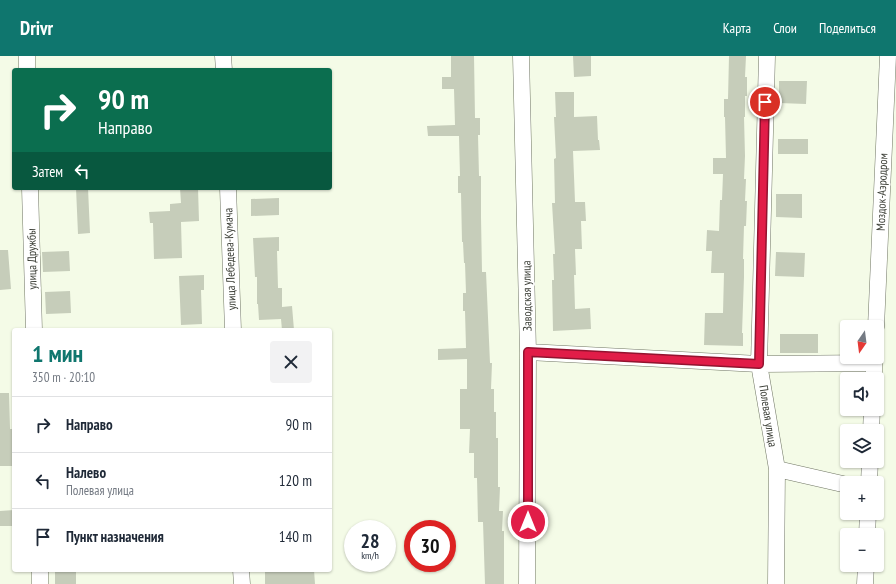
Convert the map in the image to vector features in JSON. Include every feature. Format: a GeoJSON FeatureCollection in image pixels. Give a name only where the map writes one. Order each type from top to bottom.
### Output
{"type":"FeatureCollection","features":[{"type":"Feature","properties":{"kind":"street"},"geometry":{"type":"LineString","coordinates":[[27,68],[28,56]]}},
{"type":"Feature","properties":{"kind":"street"},"geometry":{"type":"LineString","coordinates":[[224,56],[224,68]]}},
{"type":"Feature","properties":{"kind":"street","name":"Заводская улица"},"geometry":{"type":"LineString","coordinates":[[521,56],[528,352],[527,584]]}},
{"type":"Feature","properties":{"kind":"street","name":"Полевая улица"},"geometry":{"type":"LineString","coordinates":[[766,56],[759,364],[777,469],[776,584]]}},
{"type":"Feature","properties":{"kind":"street","name":"Моздок-Аэродром"},"geometry":{"type":"LineString","coordinates":[[876,320],[888,56]]}},
{"type":"Feature","properties":{"kind":"street","name":"улица Дружбы"},"geometry":{"type":"LineString","coordinates":[[30,190],[34,328]]}},
{"type":"Feature","properties":{"kind":"street","name":"улица Лебедева-Кумача"},"geometry":{"type":"LineString","coordinates":[[228,190],[233,328]]}},
{"type":"Feature","properties":{"kind":"street"},"geometry":{"type":"LineString","coordinates":[[528,352],[759,364],[840,361]]}},
{"type":"Feature","properties":{"kind":"street"},"geometry":{"type":"LineString","coordinates":[[777,469],[840,483]]}},
{"type":"Feature","properties":{"kind":"street"},"geometry":{"type":"LineString","coordinates":[[40,572],[40,584]]}},
{"type":"Feature","properties":{"kind":"street"},"geometry":{"type":"LineString","coordinates":[[241,572],[242,584]]}},
{"type":"Feature","properties":{"kind":"street"},"geometry":{"type":"LineString","coordinates":[[865,584],[866,572]]}},
{"type":"Feature","properties":{"kind":"building"},"geometry":{"type":"Polygon","coordinates":[[[451,56],[474,56],[475,118],[480,118],[480,135],[478,135],[479,176],[481,176],[482,272],[486,272],[490,363],[492,363],[491,389],[494,389],[496,438],[498,438],[498,487],[500,487],[499,511],[503,511],[502,531],[504,531],[504,584],[485,584],[483,522],[478,522],[477,478],[474,478],[474,453],[469,453],[470,429],[460,429],[460,389],[467,389],[467,359],[438,360],[438,349],[466,348],[465,311],[463,311],[463,293],[466,293],[465,263],[462,242],[461,193],[458,193],[458,176],[460,176],[459,136],[428,136],[427,126],[455,125],[454,89],[442,89],[442,77],[451,77],[451,56]]]}},
{"type":"Feature","properties":{"kind":"building"},"geometry":{"type":"Polygon","coordinates":[[[573,56],[591,56],[591,76],[574,77],[573,56]]]}},
{"type":"Feature","properties":{"kind":"building"},"geometry":{"type":"Polygon","coordinates":[[[729,56],[746,56],[745,77],[747,77],[747,96],[745,96],[744,117],[744,179],[746,179],[745,201],[747,201],[746,226],[744,226],[743,259],[743,346],[704,345],[705,313],[723,313],[724,273],[711,273],[712,251],[706,251],[707,230],[719,231],[723,174],[713,174],[713,158],[726,158],[724,99],[728,99],[729,56]]]}},
{"type":"Feature","properties":{"kind":"building"},"geometry":{"type":"Polygon","coordinates":[[[779,81],[807,81],[806,104],[779,103],[779,81]]]}},
{"type":"Feature","properties":{"kind":"building"},"geometry":{"type":"Polygon","coordinates":[[[555,92],[574,92],[574,117],[597,116],[600,150],[573,151],[575,202],[585,202],[586,221],[581,221],[582,249],[575,249],[575,309],[590,308],[591,329],[553,331],[552,280],[554,280],[553,254],[555,254],[552,203],[555,203],[555,92]]]}},
{"type":"Feature","properties":{"kind":"building"},"geometry":{"type":"Polygon","coordinates":[[[778,139],[808,139],[808,154],[778,154],[778,139]]]}},
{"type":"Feature","properties":{"kind":"building"},"geometry":{"type":"Polygon","coordinates":[[[76,190],[88,190],[90,233],[78,234],[76,190]]]}},
{"type":"Feature","properties":{"kind":"building"},"geometry":{"type":"Polygon","coordinates":[[[180,190],[198,190],[199,221],[181,222],[182,258],[154,259],[153,223],[150,223],[149,212],[170,211],[170,204],[181,203],[180,190]]]}},
{"type":"Feature","properties":{"kind":"building"},"geometry":{"type":"Polygon","coordinates":[[[776,194],[802,194],[802,218],[776,217],[776,194]]]}},
{"type":"Feature","properties":{"kind":"building"},"geometry":{"type":"Polygon","coordinates":[[[279,198],[279,215],[251,216],[251,199],[279,198]]]}},
{"type":"Feature","properties":{"kind":"building"},"geometry":{"type":"Polygon","coordinates":[[[279,237],[279,251],[277,251],[278,288],[282,288],[282,307],[292,306],[294,328],[282,328],[281,319],[259,320],[253,238],[279,237]]]}},
{"type":"Feature","properties":{"kind":"building"},"geometry":{"type":"Polygon","coordinates":[[[0,250],[8,250],[11,289],[0,290],[0,250]]]}},
{"type":"Feature","properties":{"kind":"building"},"geometry":{"type":"Polygon","coordinates":[[[69,251],[70,271],[43,272],[42,252],[69,251]]]}},
{"type":"Feature","properties":{"kind":"building"},"geometry":{"type":"Polygon","coordinates":[[[776,252],[805,253],[804,277],[775,276],[776,252]]]}},
{"type":"Feature","properties":{"kind":"building"},"geometry":{"type":"Polygon","coordinates":[[[204,275],[204,290],[201,290],[202,324],[181,325],[179,276],[204,275]]]}},
{"type":"Feature","properties":{"kind":"building"},"geometry":{"type":"Polygon","coordinates":[[[70,291],[71,313],[46,314],[45,292],[70,291]]]}},
{"type":"Feature","properties":{"kind":"building"},"geometry":{"type":"Polygon","coordinates":[[[780,334],[818,334],[818,353],[780,353],[780,334]]]}},
{"type":"Feature","properties":{"kind":"building"},"geometry":{"type":"Polygon","coordinates":[[[0,393],[9,393],[10,429],[12,429],[12,466],[0,466],[0,393]]]}},
{"type":"Feature","properties":{"kind":"building"},"geometry":{"type":"Polygon","coordinates":[[[12,510],[12,526],[0,526],[0,511],[12,510]]]}},
{"type":"Feature","properties":{"kind":"building"},"geometry":{"type":"Polygon","coordinates":[[[55,572],[76,572],[76,584],[55,584],[55,572]]]}},
{"type":"Feature","properties":{"kind":"building"},"geometry":{"type":"Polygon","coordinates":[[[265,572],[314,572],[315,584],[265,584],[265,572]]]}},
{"type":"Feature","properties":{"kind":"route"},"geometry":{"type":"LineString","coordinates":[[528,522],[528,352],[759,364],[765,102]]}}]}
